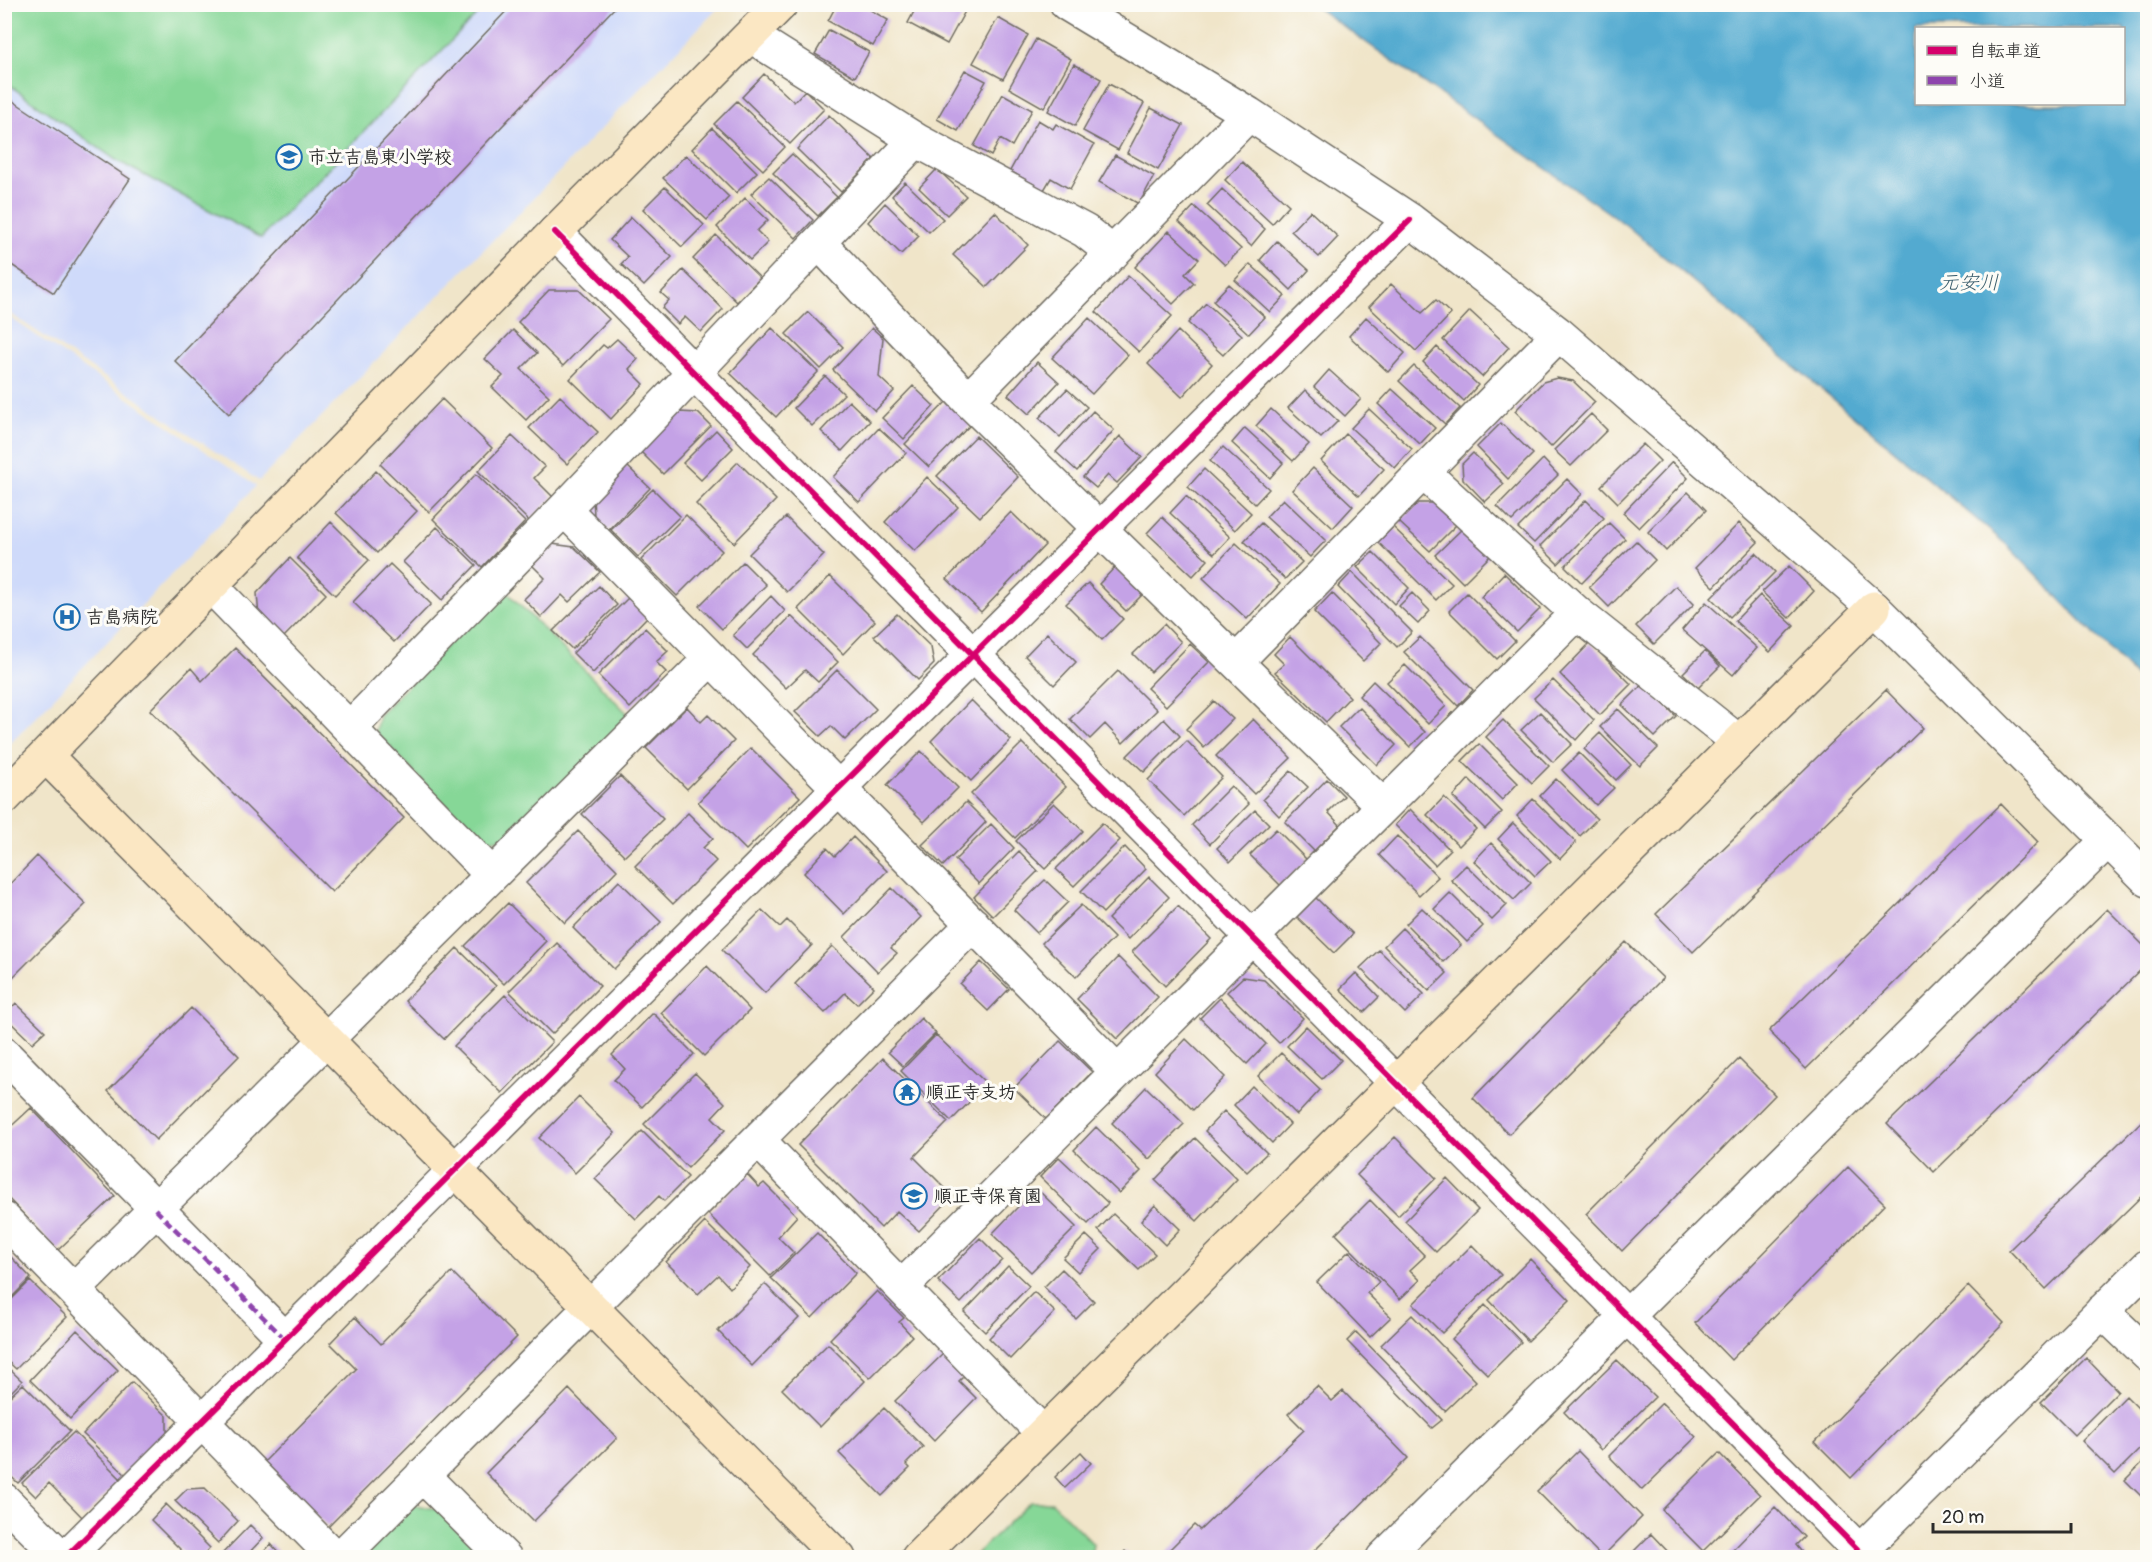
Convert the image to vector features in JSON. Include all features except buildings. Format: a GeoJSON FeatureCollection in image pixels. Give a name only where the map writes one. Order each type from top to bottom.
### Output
{"type":"FeatureCollection","features":[{"type":"Feature","properties":{"kind":"street"},"geometry":{"type":"LineString","coordinates":[[4,798],[555,232],[781,4]]}},
{"type":"Feature","properties":{"kind":"street"},"geometry":{"type":"LineString","coordinates":[[1068,4],[1249,114],[1410,220],[1559,334],[1874,608],[2148,880]]}},
{"type":"Feature","properties":{"kind":"street"},"geometry":{"type":"LineString","coordinates":[[751,36],[916,140],[1085,231],[1113,253]]}},
{"type":"Feature","properties":{"kind":"street"},"geometry":{"type":"LineString","coordinates":[[968,400],[1249,114]]}},
{"type":"Feature","properties":{"kind":"street"},"geometry":{"type":"LineString","coordinates":[[350,728],[916,140]]}},
{"type":"Feature","properties":{"kind":"street"},"geometry":{"type":"LineString","coordinates":[[4,1500],[63,1557],[1410,220]]}},
{"type":"Feature","properties":{"kind":"street"},"geometry":{"type":"LineString","coordinates":[[555,232],[1628,1316],[1860,1555],[2148,1266]]}},
{"type":"Feature","properties":{"kind":"street"},"geometry":{"type":"LineString","coordinates":[[819,243],[968,400],[1383,806]]}},
{"type":"Feature","properties":{"kind":"street"},"geometry":{"type":"LineString","coordinates":[[1236,663],[1559,334]]}},
{"type":"Feature","properties":{"kind":"street"},"geometry":{"type":"LineString","coordinates":[[1424,473],[1577,613],[1739,742]]}},
{"type":"Feature","properties":{"kind":"street"},"geometry":{"type":"LineString","coordinates":[[564,508],[1117,1071]]}},
{"type":"Feature","properties":{"kind":"street"},"geometry":{"type":"LineString","coordinates":[[211,586],[491,874]]}},
{"type":"Feature","properties":{"kind":"street"},"geometry":{"type":"LineString","coordinates":[[918,1557],[1874,608]]}},
{"type":"Feature","properties":{"kind":"street"},"geometry":{"type":"LineString","coordinates":[[902,1287],[1577,613]]}},
{"type":"Feature","properties":{"kind":"street"},"geometry":{"type":"LineString","coordinates":[[74,1290],[711,658]]}},
{"type":"Feature","properties":{"kind":"street"},"geometry":{"type":"LineString","coordinates":[[46,756],[839,1557]]}},
{"type":"Feature","properties":{"kind":"street"},"geometry":{"type":"LineString","coordinates":[[1383,1557],[2108,840]]}},
{"type":"Feature","properties":{"kind":"street"},"geometry":{"type":"LineString","coordinates":[[4,1219],[338,1557],[592,1307],[973,924]]}},
{"type":"Feature","properties":{"kind":"street"},"geometry":{"type":"LineString","coordinates":[[9,1070],[156,1209],[285,1339]]}},
{"type":"Feature","properties":{"kind":"street"},"geometry":{"type":"LineString","coordinates":[[758,1140],[1043,1433]]}},
{"type":"Feature","properties":{"kind":"street"},"geometry":{"type":"LineString","coordinates":[[2102,1311],[2148,1355]]}},
{"type":"Feature","properties":{"kind":"street"},"geometry":{"type":"LineString","coordinates":[[422,1475],[505,1557]]}},
{"type":"Feature","properties":{"kind":"shaded area","name":"市立吉島東小学校"},"geometry":{"type":"Polygon","coordinates":[[[4,5],[721,5],[259,481],[5,310],[4,5]]]}},
{"type":"Feature","properties":{"kind":"shaded area","name":"吉島病院"},"geometry":{"type":"Polygon","coordinates":[[[5,314],[256,486],[5,749],[5,314]]]}},
{"type":"Feature","properties":{"kind":"green space"},"geometry":{"type":"Polygon","coordinates":[[[5,4],[486,5],[261,238],[116,160],[5,82],[5,4]]]}},
{"type":"Feature","properties":{"kind":"green space"},"geometry":{"type":"Polygon","coordinates":[[[503,588],[633,719],[513,839],[479,840],[375,732],[379,715],[503,588]]]}},
{"type":"Feature","properties":{"kind":"green space"},"geometry":{"type":"Polygon","coordinates":[[[1030,1502],[1052,1502],[1093,1544],[1091,1557],[973,1557],[1030,1502]]]}},
{"type":"Feature","properties":{"kind":"green space"},"geometry":{"type":"Polygon","coordinates":[[[415,1505],[443,1510],[491,1558],[366,1558],[368,1550],[415,1505]]]}},
{"type":"Feature","properties":{"kind":"water","name":"元安川"},"geometry":{"type":"Polygon","coordinates":[[[1313,5],[2147,5],[2147,688],[2007,545],[1626,225],[1313,5]]]}},
{"type":"Feature","properties":{"kind":"marked path"},"geometry":{"type":"LineString","coordinates":[[155,1209],[285,1339]]}},
{"type":"Feature","properties":{"kind":"cycle path"},"geometry":{"type":"LineString","coordinates":[[65,1558],[1410,220]]}},
{"type":"Feature","properties":{"kind":"cycle path"},"geometry":{"type":"LineString","coordinates":[[555,232],[1866,1558]]}},
{"type":"Feature","properties":{"kind":"place","name":"市立吉島東小学校"},"geometry":{"type":"Point","coordinates":[289,157]}},
{"type":"Feature","properties":{"kind":"place","name":"吉島病院"},"geometry":{"type":"Point","coordinates":[67,617]}},
{"type":"Feature","properties":{"kind":"place","name":"順正寺支坊"},"geometry":{"type":"Point","coordinates":[907,1092]}},
{"type":"Feature","properties":{"kind":"place","name":"順正寺保育園"},"geometry":{"type":"Point","coordinates":[914,1196]}}]}
